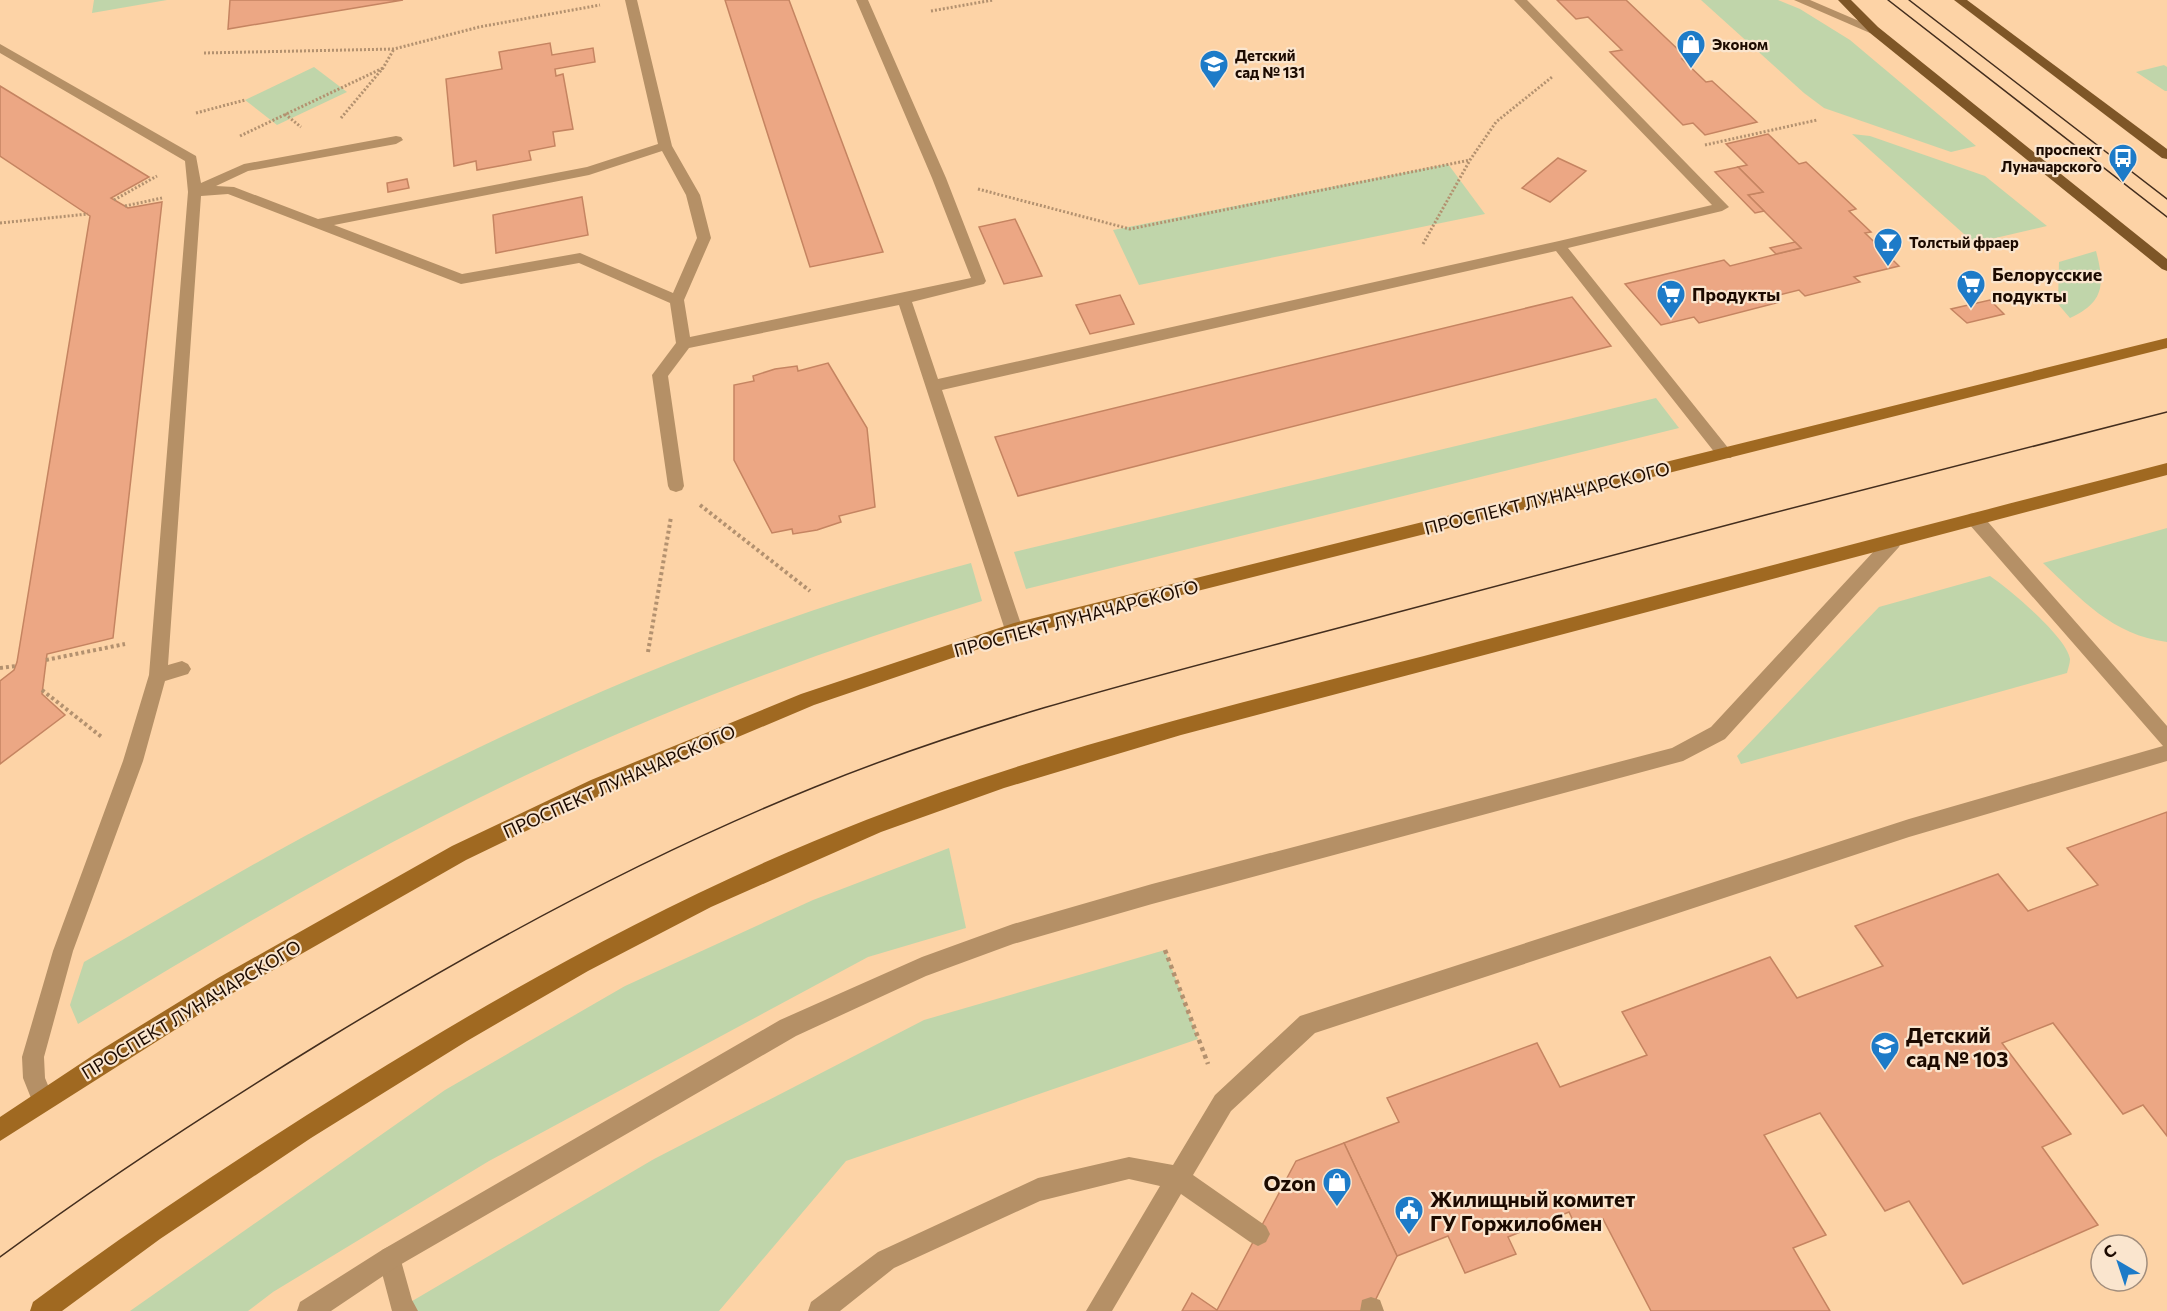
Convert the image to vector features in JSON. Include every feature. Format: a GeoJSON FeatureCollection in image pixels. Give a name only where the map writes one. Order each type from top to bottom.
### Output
{"type":"FeatureCollection","features":[{"type":"Feature","properties":{"kind":"main road"},"geometry":{"type":"LineString","coordinates":[[1844,0],[1875,30],[2167,266]]}},
{"type":"Feature","properties":{"kind":"main road"},"geometry":{"type":"LineString","coordinates":[[1960,0],[2167,155]]}},
{"type":"Feature","properties":{"kind":"main road","name":"ПРОСПЕКТ ЛУНАЧАРСКОГО"},"geometry":{"type":"LineString","coordinates":[[0,1130],[43,1100],[211,994],[471,847],[604,785],[742,725],[875,675],[1014,630],[2167,343]]}},
{"type":"Feature","properties":{"kind":"main road"},"geometry":{"type":"LineString","coordinates":[[42,1311],[243,1168],[423,1054],[572,968],[715,895],[831,843],[939,801],[1083,755],[2167,469]]}},
{"type":"Feature","properties":{"kind":"street"},"geometry":{"type":"LineString","coordinates":[[631,0],[665,146],[693,195],[704,238],[677,300],[684,344]]}},
{"type":"Feature","properties":{"kind":"street"},"geometry":{"type":"LineString","coordinates":[[676,486],[660,375],[684,344],[904,299],[979,281],[939,178],[862,0]]}},
{"type":"Feature","properties":{"kind":"street"},"geometry":{"type":"LineString","coordinates":[[934,386],[1559,246],[1722,207],[1520,0]]}},
{"type":"Feature","properties":{"kind":"street"},"geometry":{"type":"LineString","coordinates":[[1800,0],[1875,30]]}},
{"type":"Feature","properties":{"kind":"street"},"geometry":{"type":"LineString","coordinates":[[0,48],[191,159],[195,192],[158,675],[133,761],[63,951],[33,1057],[34,1078],[43,1100]]}},
{"type":"Feature","properties":{"kind":"street"},"geometry":{"type":"LineString","coordinates":[[195,192],[244,168],[396,140]]}},
{"type":"Feature","properties":{"kind":"street"},"geometry":{"type":"LineString","coordinates":[[314,224],[589,171],[665,146]]}},
{"type":"Feature","properties":{"kind":"street"},"geometry":{"type":"LineString","coordinates":[[195,192],[229,190],[461,279],[580,258],[677,300]]}},
{"type":"Feature","properties":{"kind":"street"},"geometry":{"type":"LineString","coordinates":[[1559,246],[1725,454]]}},
{"type":"Feature","properties":{"kind":"street"},"geometry":{"type":"LineString","coordinates":[[904,299],[1014,630]]}},
{"type":"Feature","properties":{"kind":"street"},"geometry":{"type":"LineString","coordinates":[[1975,519],[2167,739]]}},
{"type":"Feature","properties":{"kind":"street"},"geometry":{"type":"LineString","coordinates":[[309,1311],[390,1258],[788,1028],[922,967],[1013,934],[1152,894],[1676,755],[1718,733],[1893,542]]}},
{"type":"Feature","properties":{"kind":"street"},"geometry":{"type":"LineString","coordinates":[[158,675],[182,669]]}},
{"type":"Feature","properties":{"kind":"street"},"geometry":{"type":"LineString","coordinates":[[1098,1311],[1223,1103],[1308,1024],[1909,828],[2167,753]]}},
{"type":"Feature","properties":{"kind":"street"},"geometry":{"type":"LineString","coordinates":[[820,1311],[886,1260],[1038,1190],[1129,1168],[1178,1178],[1258,1234]]}},
{"type":"Feature","properties":{"kind":"street"},"geometry":{"type":"LineString","coordinates":[[390,1258],[402,1307],[406,1311]]}},
{"type":"Feature","properties":{"kind":"path"},"geometry":{"type":"LineString","coordinates":[[931,12],[993,0]]}},
{"type":"Feature","properties":{"kind":"path"},"geometry":{"type":"LineString","coordinates":[[204,53],[394,49],[479,27],[605,4]]}},
{"type":"Feature","properties":{"kind":"path"},"geometry":{"type":"LineString","coordinates":[[337,123],[382,68],[394,49]]}},
{"type":"Feature","properties":{"kind":"path"},"geometry":{"type":"LineString","coordinates":[[1402,281],[1470,160],[1496,122],[1576,58]]}},
{"type":"Feature","properties":{"kind":"path"},"geometry":{"type":"LineString","coordinates":[[114,200],[191,159],[382,68]]}},
{"type":"Feature","properties":{"kind":"path"},"geometry":{"type":"LineString","coordinates":[[196,113],[245,100]]}},
{"type":"Feature","properties":{"kind":"path"},"geometry":{"type":"LineString","coordinates":[[1669,153],[1817,120]]}},
{"type":"Feature","properties":{"kind":"path"},"geometry":{"type":"LineString","coordinates":[[939,178],[1130,229],[1470,160]]}},
{"type":"Feature","properties":{"kind":"path"},"geometry":{"type":"LineString","coordinates":[[0,223],[88,214]]}},
{"type":"Feature","properties":{"kind":"path"},"geometry":{"type":"LineString","coordinates":[[648,652],[676,486],[810,591]]}},
{"type":"Feature","properties":{"kind":"path"},"geometry":{"type":"LineString","coordinates":[[46,660],[161,637]]}},
{"type":"Feature","properties":{"kind":"path"},"geometry":{"type":"LineString","coordinates":[[0,668],[16,666]]}},
{"type":"Feature","properties":{"kind":"path"},"geometry":{"type":"LineString","coordinates":[[42,690],[133,761]]}},
{"type":"Feature","properties":{"kind":"path"},"geometry":{"type":"LineString","coordinates":[[1165,950],[1223,1103]]}},
{"type":"Feature","properties":{"kind":"green space"},"geometry":{"type":"Polygon","coordinates":[[[94,0],[167,0],[92,13],[94,0]]]}},
{"type":"Feature","properties":{"kind":"green space"},"geometry":{"type":"Polygon","coordinates":[[[1701,0],[1778,0],[1800,9],[1850,40],[1976,146],[1951,152],[1824,108],[1804,93],[1701,0]]]}},
{"type":"Feature","properties":{"kind":"green space"},"geometry":{"type":"Polygon","coordinates":[[[2164,65],[2167,67],[2167,91],[2136,72],[2164,65]]]}},
{"type":"Feature","properties":{"kind":"green space"},"geometry":{"type":"Polygon","coordinates":[[[314,67],[347,92],[277,125],[245,100],[314,67]]]}},
{"type":"Feature","properties":{"kind":"green space"},"geometry":{"type":"Polygon","coordinates":[[[1852,134],[1870,136],[1985,176],[2047,226],[1974,243],[1852,134]]]}},
{"type":"Feature","properties":{"kind":"green space"},"geometry":{"type":"Polygon","coordinates":[[[1448,164],[1485,214],[1139,285],[1113,230],[1448,164]]]}},
{"type":"Feature","properties":{"kind":"green space"},"geometry":{"type":"Polygon","coordinates":[[[2096,251],[2101,283],[2096,299],[2090,306],[2070,318],[2058,304],[2059,262],[2096,251]]]}},
{"type":"Feature","properties":{"kind":"green space"},"geometry":{"type":"Polygon","coordinates":[[[1656,398],[1679,428],[1026,589],[1014,552],[1656,398]]]}},
{"type":"Feature","properties":{"kind":"green space"},"geometry":{"type":"Polygon","coordinates":[[[2167,528],[2167,642],[2130,632],[2114,623],[2084,602],[2043,563],[2167,528]]]}},
{"type":"Feature","properties":{"kind":"green space"},"geometry":{"type":"Polygon","coordinates":[[[971,563],[982,601],[775,671],[572,754],[441,817],[303,891],[78,1024],[70,1005],[84,962],[277,851],[385,794],[548,715],[713,646],[884,588],[971,563]]]}},
{"type":"Feature","properties":{"kind":"green space"},"geometry":{"type":"Polygon","coordinates":[[[1990,576],[2023,602],[2059,639],[2070,659],[2067,673],[1741,764],[1737,756],[1879,607],[1990,576]]]}},
{"type":"Feature","properties":{"kind":"green space"},"geometry":{"type":"Polygon","coordinates":[[[949,848],[966,928],[868,957],[489,1161],[273,1292],[248,1311],[130,1311],[445,1090],[625,986],[813,900],[949,848]]]}},
{"type":"Feature","properties":{"kind":"green space"},"geometry":{"type":"Polygon","coordinates":[[[1165,950],[1198,1039],[846,1161],[719,1311],[406,1311],[402,1307],[654,1159],[924,1020],[1165,950]]]}},
{"type":"Feature","properties":{"kind":"building"},"geometry":{"type":"Polygon","coordinates":[[[230,0],[403,0],[228,29],[230,0]]]}},
{"type":"Feature","properties":{"kind":"building"},"geometry":{"type":"Polygon","coordinates":[[[725,0],[789,0],[883,252],[810,267],[725,0]]]}},
{"type":"Feature","properties":{"kind":"building"},"geometry":{"type":"Polygon","coordinates":[[[1557,0],[1626,0],[1687,58],[1682,59],[1706,82],[1712,81],[1757,122],[1705,135],[1693,123],[1683,125],[1610,52],[1622,50],[1588,17],[1576,19],[1557,0]]]}},
{"type":"Feature","properties":{"kind":"building"},"geometry":{"type":"Polygon","coordinates":[[[550,43],[552,55],[593,48],[595,62],[555,69],[556,76],[563,74],[573,129],[553,132],[555,146],[529,151],[531,160],[477,170],[476,161],[454,166],[446,79],[502,69],[499,52],[550,43]]]}},
{"type":"Feature","properties":{"kind":"building"},"geometry":{"type":"Polygon","coordinates":[[[0,86],[149,177],[111,198],[128,208],[162,202],[113,638],[47,654],[42,694],[65,715],[0,764],[0,681],[14,670],[17,662],[90,216],[0,156],[0,86]]]}},
{"type":"Feature","properties":{"kind":"building"},"geometry":{"type":"Polygon","coordinates":[[[1768,134],[1799,164],[1806,162],[1856,209],[1849,211],[1871,232],[1865,233],[1899,266],[1854,277],[1860,282],[1805,296],[1799,290],[1775,296],[1780,302],[1699,323],[1694,317],[1661,325],[1625,284],[1724,260],[1730,266],[1801,248],[1748,195],[1763,192],[1738,167],[1747,165],[1726,144],[1768,134]]]}},
{"type":"Feature","properties":{"kind":"building"},"geometry":{"type":"Polygon","coordinates":[[[1558,158],[1586,171],[1550,202],[1522,188],[1558,158]]]}},
{"type":"Feature","properties":{"kind":"building"},"geometry":{"type":"Polygon","coordinates":[[[1738,167],[1763,192],[1748,195],[1764,211],[1755,213],[1715,172],[1738,167]]]}},
{"type":"Feature","properties":{"kind":"building"},"geometry":{"type":"Polygon","coordinates":[[[407,179],[409,188],[388,192],[387,183],[407,179]]]}},
{"type":"Feature","properties":{"kind":"building"},"geometry":{"type":"Polygon","coordinates":[[[582,197],[588,235],[496,253],[493,215],[582,197]]]}},
{"type":"Feature","properties":{"kind":"building"},"geometry":{"type":"Polygon","coordinates":[[[1015,219],[1042,276],[1004,284],[979,227],[1015,219]]]}},
{"type":"Feature","properties":{"kind":"building"},"geometry":{"type":"Polygon","coordinates":[[[1795,242],[1801,248],[1776,254],[1770,248],[1795,242]]]}},
{"type":"Feature","properties":{"kind":"building"},"geometry":{"type":"Polygon","coordinates":[[[1120,295],[1134,324],[1090,334],[1076,305],[1120,295]]]}},
{"type":"Feature","properties":{"kind":"building"},"geometry":{"type":"Polygon","coordinates":[[[1572,297],[1611,346],[1018,496],[995,437],[1572,297]]]}},
{"type":"Feature","properties":{"kind":"building"},"geometry":{"type":"Polygon","coordinates":[[[1990,300],[2004,314],[1967,323],[1951,309],[1990,300]]]}},
{"type":"Feature","properties":{"kind":"building"},"geometry":{"type":"Polygon","coordinates":[[[828,363],[867,428],[875,507],[839,516],[841,522],[817,530],[793,534],[792,529],[772,533],[734,460],[734,385],[754,381],[753,376],[775,369],[797,366],[798,371],[828,363]]]}},
{"type":"Feature","properties":{"kind":"building","name":"Детский сад № 103"},"geometry":{"type":"Polygon","coordinates":[[[2167,812],[2167,1136],[2143,1105],[2123,1114],[2053,1023],[2002,1043],[2071,1134],[2042,1147],[2098,1225],[1963,1284],[1909,1201],[1885,1211],[1820,1113],[1764,1135],[1826,1235],[1793,1248],[1830,1311],[1651,1311],[1603,1219],[1577,1229],[1569,1212],[1508,1237],[1516,1254],[1465,1273],[1448,1236],[1397,1256],[1344,1143],[1399,1122],[1387,1098],[1537,1043],[1560,1087],[1647,1055],[1622,1012],[1770,957],[1797,998],[1883,966],[1855,926],[1998,874],[2028,911],[2098,885],[2067,848],[2167,812]]]}},
{"type":"Feature","properties":{"kind":"building"},"geometry":{"type":"Polygon","coordinates":[[[1344,1143],[1397,1256],[1370,1311],[1182,1311],[1192,1293],[1217,1310],[1296,1161],[1344,1143]]]}},
{"type":"Feature","properties":{"kind":"tram line"},"geometry":{"type":"LineString","coordinates":[[1888,0],[2167,217]]}},
{"type":"Feature","properties":{"kind":"tram line"},"geometry":{"type":"LineString","coordinates":[[1909,0],[2167,199]]}},
{"type":"Feature","properties":{"kind":"tram line"},"geometry":{"type":"LineString","coordinates":[[0,1257],[79,1200],[200,1119],[383,1005],[503,937],[626,872],[688,842],[815,787],[956,735],[1100,692],[1682,537],[2167,412]]}},
{"type":"Feature","properties":{"kind":"place","name":"Эконом"},"geometry":{"type":"Point","coordinates":[1691,70]}},
{"type":"Feature","properties":{"kind":"place","name":"Детский сад № 131"},"geometry":{"type":"Point","coordinates":[1214,90]}},
{"type":"Feature","properties":{"kind":"place","name":"проспект Луначарского"},"geometry":{"type":"Point","coordinates":[2123,184]}},
{"type":"Feature","properties":{"kind":"place","name":"Толстый фраер"},"geometry":{"type":"Point","coordinates":[1888,268]}},
{"type":"Feature","properties":{"kind":"place","name":"Белорусские подукты"},"geometry":{"type":"Point","coordinates":[1971,310]}},
{"type":"Feature","properties":{"kind":"place","name":"Продукты"},"geometry":{"type":"Point","coordinates":[1671,320]}},
{"type":"Feature","properties":{"kind":"place","name":"Детский сад № 103"},"geometry":{"type":"Point","coordinates":[1885,1072]}},
{"type":"Feature","properties":{"kind":"place","name":"Ozon"},"geometry":{"type":"Point","coordinates":[1337,1208]}},
{"type":"Feature","properties":{"kind":"place","name":"Жилищный комитет ГУ Горжилобмен"},"geometry":{"type":"Point","coordinates":[1409,1236]}}]}
